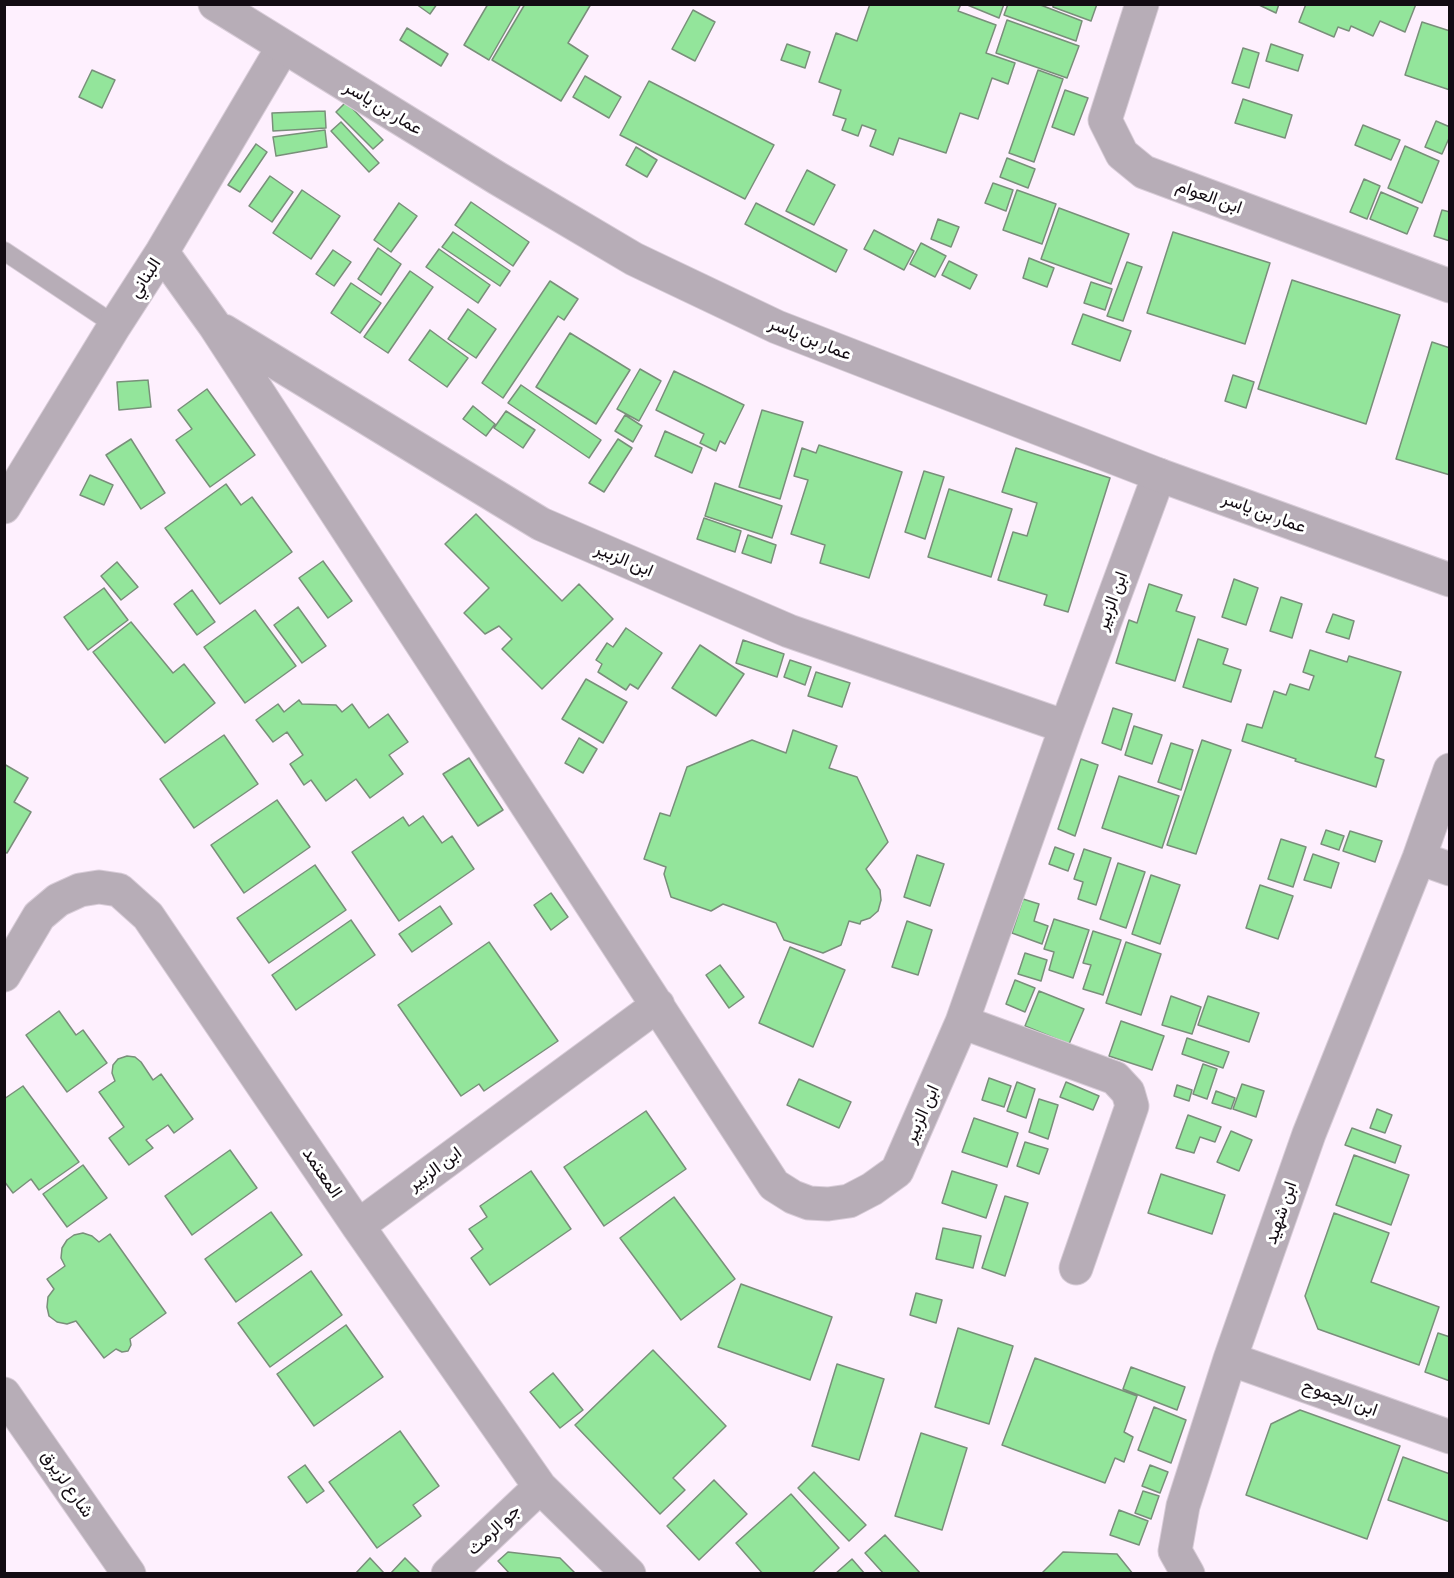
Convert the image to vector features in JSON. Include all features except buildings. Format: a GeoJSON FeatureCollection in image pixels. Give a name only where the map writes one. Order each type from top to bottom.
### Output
{"type":"FeatureCollection","features":[{"type":"Feature","properties":{"kind":"street","name":"عمار بن ياسر"},"geometry":{"type":"LineString","coordinates":[[215,4],[634,259],[777,327],[1159,475],[1449,580]]}},
{"type":"Feature","properties":{"kind":"street","name":"ابن العوام"},"geometry":{"type":"LineString","coordinates":[[1142,4],[1106,120],[1122,154],[1144,172],[1449,286]]}},
{"type":"Feature","properties":{"kind":"street","name":"البناني"},"geometry":{"type":"LineString","coordinates":[[4,507],[162,252],[283,47]]}},
{"type":"Feature","properties":{"kind":"street","name":"ابن الزبير"},"geometry":{"type":"LineString","coordinates":[[162,252],[215,326],[774,1185],[792,1197],[809,1203],[849,1202],[897,1171],[962,1022],[1065,727],[1159,475]]}},
{"type":"Feature","properties":{"kind":"street","name":"ابن الزبير"},"geometry":{"type":"LineString","coordinates":[[215,326],[541,524],[789,631],[1065,727]]}},
{"type":"Feature","properties":{"kind":"street","name":"ابن شهيد"},"geometry":{"type":"LineString","coordinates":[[1188,1574],[1175,1551],[1183,1506],[1230,1359],[1309,1134],[1419,858],[1449,770]]}},
{"type":"Feature","properties":{"kind":"street"},"geometry":{"type":"LineString","coordinates":[[1419,858],[1449,869]]}},
{"type":"Feature","properties":{"kind":"street","name":"المعتمد"},"geometry":{"type":"LineString","coordinates":[[4,975],[39,916],[58,900],[80,890],[99,887],[119,890],[148,916],[358,1226],[540,1487],[629,1574]]}},
{"type":"Feature","properties":{"kind":"street","name":"ابن الزبير"},"geometry":{"type":"LineString","coordinates":[[358,1226],[658,1005]]}},
{"type":"Feature","properties":{"kind":"street"},"geometry":{"type":"LineString","coordinates":[[962,1022],[1115,1078],[1128,1092],[1132,1106],[1076,1268]]}},
{"type":"Feature","properties":{"kind":"street","name":"ابن الجموح"},"geometry":{"type":"LineString","coordinates":[[1230,1359],[1449,1437]]}},
{"type":"Feature","properties":{"kind":"street","name":"شارع لزيرق"},"geometry":{"type":"LineString","coordinates":[[4,1394],[129,1574]]}},
{"type":"Feature","properties":{"kind":"street","name":"جو الرمث"},"geometry":{"type":"LineString","coordinates":[[448,1574],[540,1487]]}},
{"type":"Feature","properties":{"kind":"lane"},"geometry":{"type":"LineString","coordinates":[[4,251],[115,325]]}}]}
